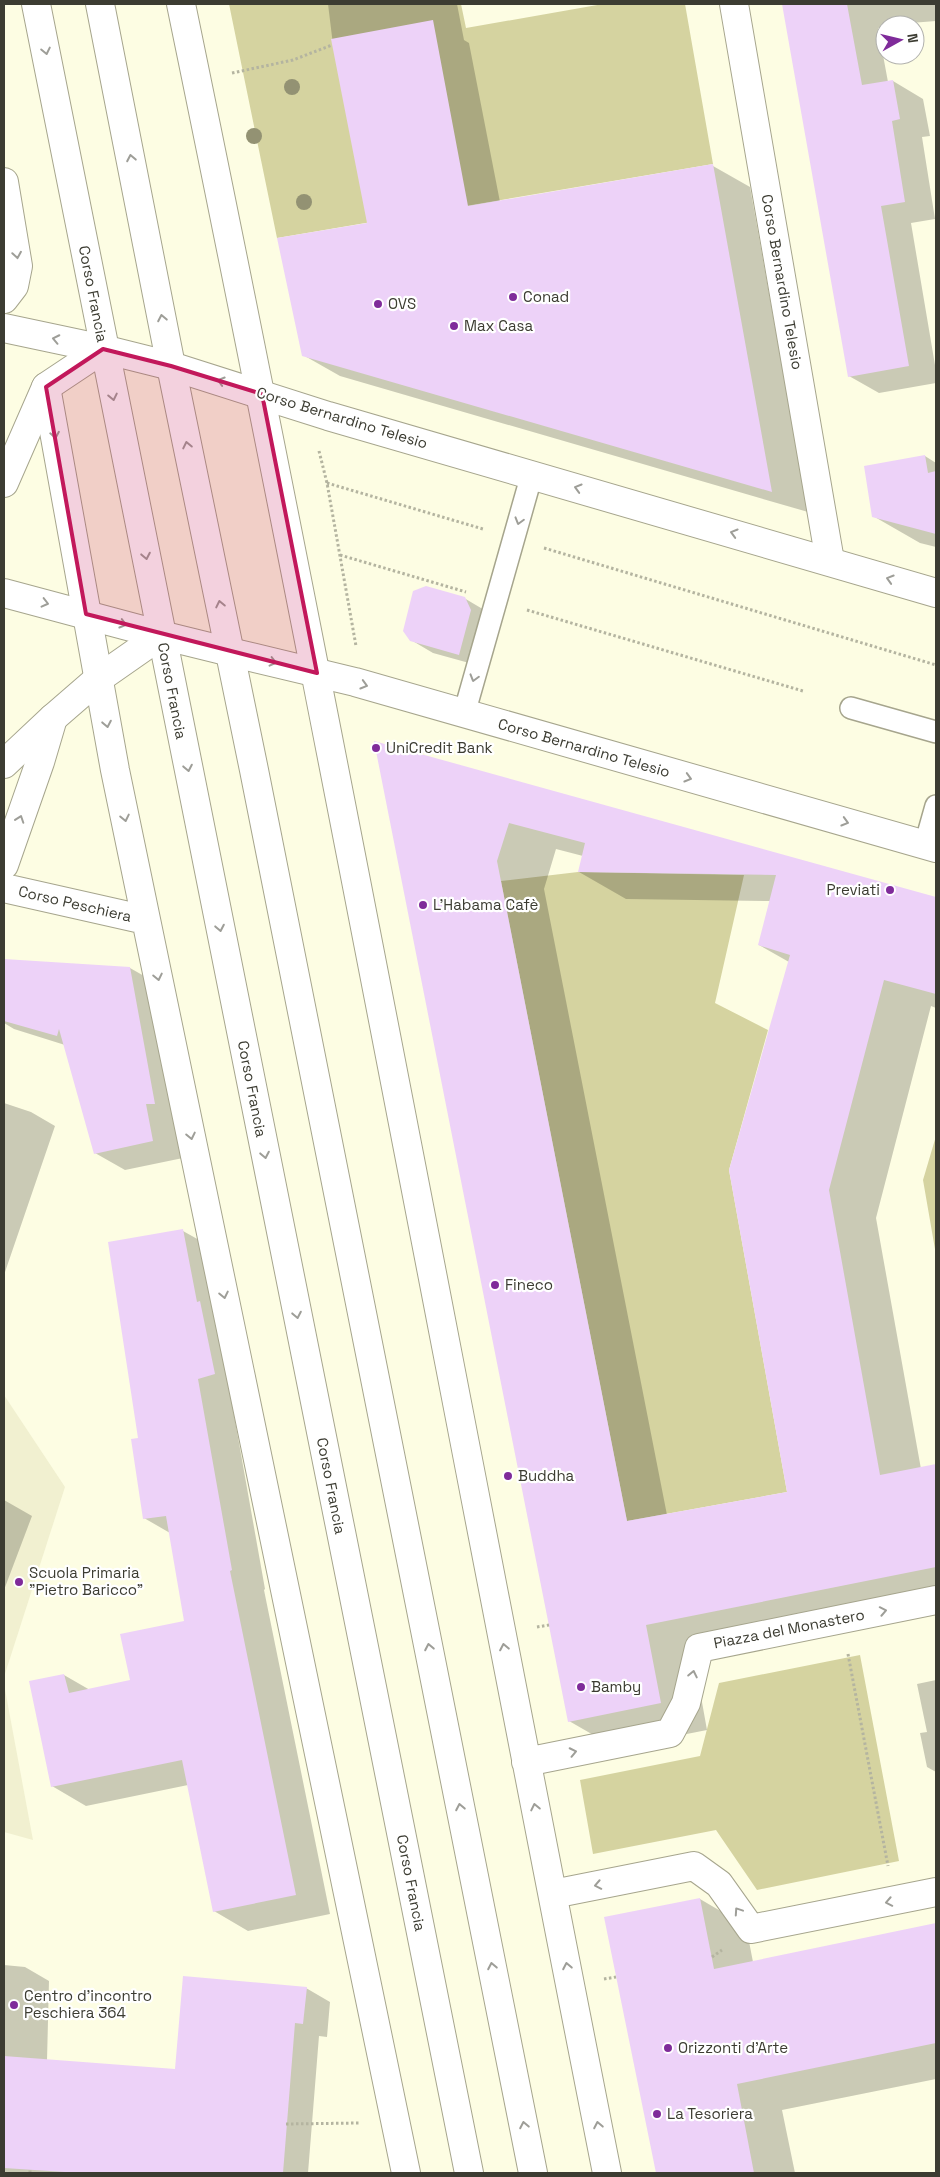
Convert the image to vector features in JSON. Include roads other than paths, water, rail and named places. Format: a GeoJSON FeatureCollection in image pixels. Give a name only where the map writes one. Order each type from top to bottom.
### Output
{"type":"FeatureCollection","features":[{"type":"Feature","properties":{"kind":"street","name":"Corso Francia"},"geometry":{"type":"LineString","coordinates":[[36,4],[72,178],[103,349],[469,2173]]}},
{"type":"Feature","properties":{"kind":"street"},"geometry":{"type":"LineString","coordinates":[[100,4],[533,2173]]}},
{"type":"Feature","properties":{"kind":"street"},"geometry":{"type":"LineString","coordinates":[[182,4],[317,673],[526,1762],[608,2173]]}},
{"type":"Feature","properties":{"kind":"street","name":"Corso Bernardino Telesio"},"geometry":{"type":"LineString","coordinates":[[734,4],[830,561]]}},
{"type":"Feature","properties":{"kind":"street"},"geometry":{"type":"LineString","coordinates":[[4,182],[10,208],[18,266],[14,286],[4,298]]}},
{"type":"Feature","properties":{"kind":"street"},"geometry":{"type":"LineString","coordinates":[[4,328],[171,366]]}},
{"type":"Feature","properties":{"kind":"street"},"geometry":{"type":"LineString","coordinates":[[4,483],[46,387],[103,349]]}},
{"type":"Feature","properties":{"kind":"street","name":"Corso Bernardino Telesio"},"geometry":{"type":"LineString","coordinates":[[171,366],[328,416],[936,593]]}},
{"type":"Feature","properties":{"kind":"street"},"geometry":{"type":"LineString","coordinates":[[46,387],[98,679],[146,920],[406,2173]]}},
{"type":"Feature","properties":{"kind":"street"},"geometry":{"type":"LineString","coordinates":[[4,593],[230,652]]}},
{"type":"Feature","properties":{"kind":"street"},"geometry":{"type":"LineString","coordinates":[[4,764],[98,679],[161,635]]}},
{"type":"Feature","properties":{"kind":"street","name":"Corso Bernardino Telesio"},"geometry":{"type":"LineString","coordinates":[[230,652],[317,673],[931,847]]}},
{"type":"Feature","properties":{"kind":"street"},"geometry":{"type":"LineString","coordinates":[[4,864],[40,762],[53,718]]}},
{"type":"Feature","properties":{"kind":"street","name":"Corso Peschiera"},"geometry":{"type":"LineString","coordinates":[[4,888],[146,920]]}},
{"type":"Feature","properties":{"kind":"street","name":"Piazza del Monastero"},"geometry":{"type":"LineString","coordinates":[[526,1762],[670,1733],[686,1703],[699,1648],[936,1600]]}},
{"type":"Feature","properties":{"kind":"street"},"geometry":{"type":"LineString","coordinates":[[552,1894],[694,1866],[720,1884],[751,1929],[936,1892]]}},
{"type":"Feature","properties":{"kind":"lane"},"geometry":{"type":"LineString","coordinates":[[464,714],[532,474]]}},
{"type":"Feature","properties":{"kind":"lane"},"geometry":{"type":"LineString","coordinates":[[851,708],[936,732]]}},
{"type":"Feature","properties":{"kind":"lane"},"geometry":{"type":"LineString","coordinates":[[931,847],[936,806]]}},
{"type":"Feature","properties":{"kind":"place","name":"Conad"},"geometry":{"type":"Point","coordinates":[513,297]}},
{"type":"Feature","properties":{"kind":"place","name":"OVS"},"geometry":{"type":"Point","coordinates":[378,304]}},
{"type":"Feature","properties":{"kind":"place","name":"Max Casa"},"geometry":{"type":"Point","coordinates":[454,326]}},
{"type":"Feature","properties":{"kind":"place","name":"UniCredit Bank"},"geometry":{"type":"Point","coordinates":[376,748]}},
{"type":"Feature","properties":{"kind":"place","name":"Previati"},"geometry":{"type":"Point","coordinates":[890,890]}},
{"type":"Feature","properties":{"kind":"place","name":"L'Habama Cafè"},"geometry":{"type":"Point","coordinates":[423,905]}},
{"type":"Feature","properties":{"kind":"place","name":"Fineco"},"geometry":{"type":"Point","coordinates":[495,1285]}},
{"type":"Feature","properties":{"kind":"place","name":"Buddha"},"geometry":{"type":"Point","coordinates":[508,1476]}},
{"type":"Feature","properties":{"kind":"place","name":"Scuola Primaria \"Pietro Baricco\""},"geometry":{"type":"Point","coordinates":[19,1582]}},
{"type":"Feature","properties":{"kind":"place","name":"Bamby"},"geometry":{"type":"Point","coordinates":[581,1687]}},
{"type":"Feature","properties":{"kind":"place","name":"Centro d'incontro Peschiera 364"},"geometry":{"type":"Point","coordinates":[14,2005]}},
{"type":"Feature","properties":{"kind":"place","name":"Orizzonti d'Arte"},"geometry":{"type":"Point","coordinates":[668,2048]}},
{"type":"Feature","properties":{"kind":"place","name":"La Tesoriera"},"geometry":{"type":"Point","coordinates":[657,2114]}}]}
